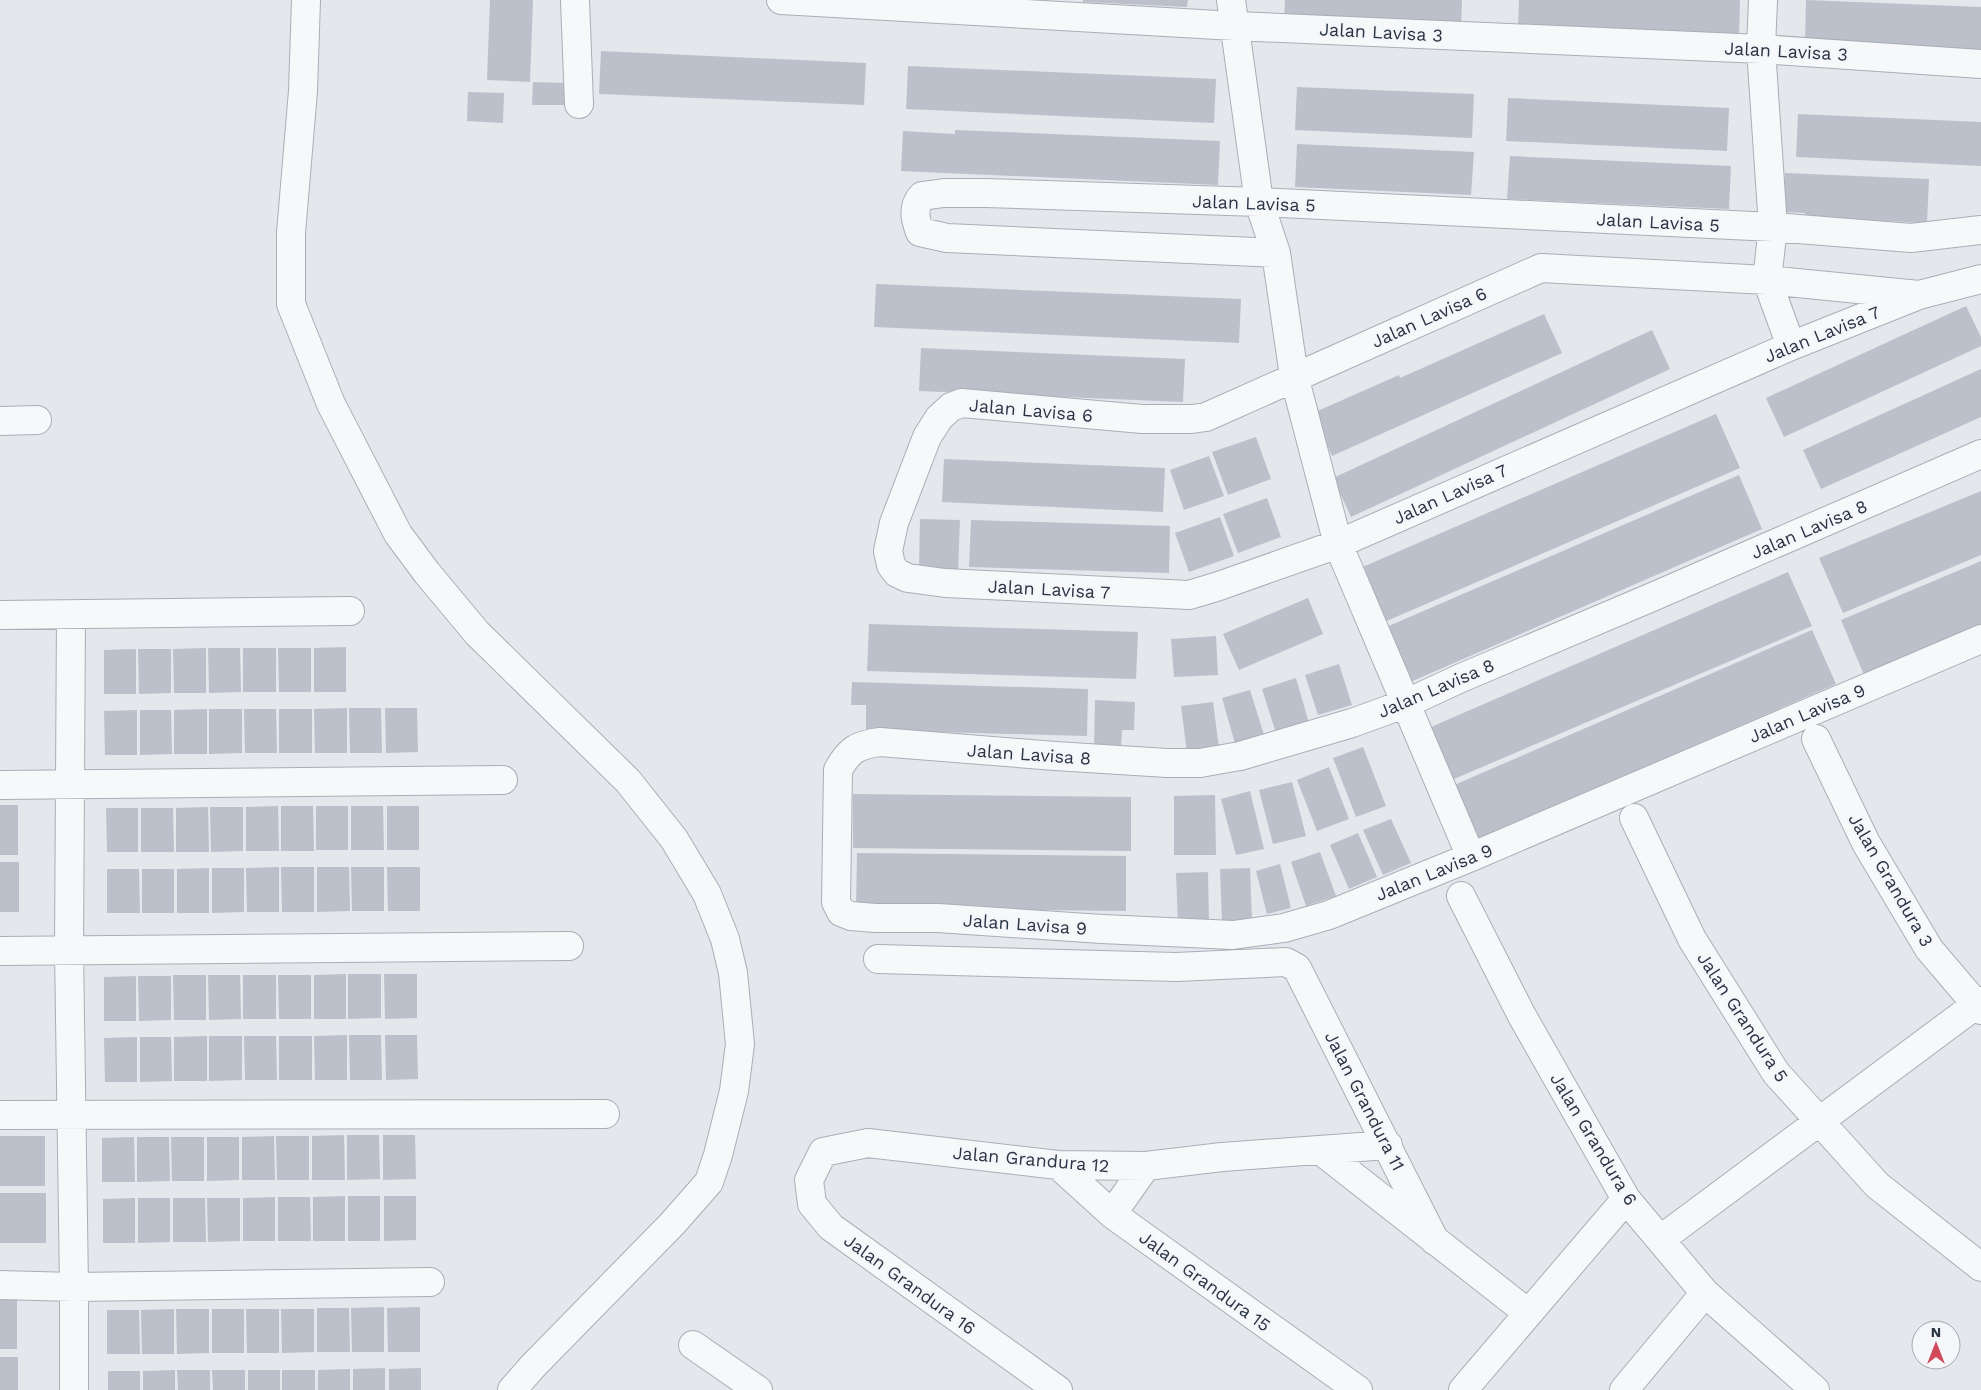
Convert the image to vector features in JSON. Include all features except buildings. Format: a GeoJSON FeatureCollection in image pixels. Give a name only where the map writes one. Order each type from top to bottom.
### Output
{"type":"FeatureCollection","features":[{"type":"Feature","properties":{"kind":"street"},"geometry":{"type":"LineString","coordinates":[[306,0],[303,92],[291,233],[291,304],[331,404],[398,534],[427,573],[477,633],[628,781],[674,839],[707,894],[725,939],[733,973],[740,1044],[734,1091],[716,1164],[709,1182],[673,1223],[533,1366],[512,1390]]}},
{"type":"Feature","properties":{"kind":"street"},"geometry":{"type":"LineString","coordinates":[[575,0],[579,104]]}},
{"type":"Feature","properties":{"kind":"street","name":"Jalan Lavisa 3"},"geometry":{"type":"LineString","coordinates":[[781,0],[1233,13],[1981,64]]}},
{"type":"Feature","properties":{"kind":"street"},"geometry":{"type":"LineString","coordinates":[[1764,0],[1761,49],[1773,228],[1767,280],[1791,346]]}},
{"type":"Feature","properties":{"kind":"street"},"geometry":{"type":"LineString","coordinates":[[1233,13],[1259,202],[1276,253],[1294,376],[1338,544],[1471,857]]}},
{"type":"Feature","properties":{"kind":"street","name":"Jalan Lavisa 5"},"geometry":{"type":"LineString","coordinates":[[1276,253],[947,238],[920,232],[915,220],[916,202],[922,196],[944,193],[1259,202],[1773,228],[1912,238],[1981,230]]}},
{"type":"Feature","properties":{"kind":"street","name":"Jalan Lavisa 6"},"geometry":{"type":"LineString","coordinates":[[897,573],[891,566],[888,551],[894,523],[927,437],[939,418],[951,407],[962,403],[1142,419],[1192,419],[1206,417],[1294,376],[1542,268],[1767,280],[1919,295]]}},
{"type":"Feature","properties":{"kind":"street","name":"Jalan Lavisa 7"},"geometry":{"type":"LineString","coordinates":[[897,573],[908,578],[945,582],[1188,595],[1338,544],[1791,346],[1919,295],[1981,279]]}},
{"type":"Feature","properties":{"kind":"street"},"geometry":{"type":"LineString","coordinates":[[0,421],[37,420]]}},
{"type":"Feature","properties":{"kind":"street","name":"Jalan Lavisa 8"},"geometry":{"type":"LineString","coordinates":[[851,916],[841,912],[836,902],[838,770],[845,756],[857,747],[880,742],[1064,757],[1167,763],[1200,763],[1240,756],[1352,724],[1406,703],[1981,454]]}},
{"type":"Feature","properties":{"kind":"street"},"geometry":{"type":"LineString","coordinates":[[0,615],[350,611]]}},
{"type":"Feature","properties":{"kind":"street"},"geometry":{"type":"LineString","coordinates":[[71,615],[69,950],[74,1390]]}},
{"type":"Feature","properties":{"kind":"street","name":"Jalan Lavisa 9"},"geometry":{"type":"LineString","coordinates":[[851,916],[938,918],[1102,929],[1232,935],[1284,928],[1329,915],[1471,857],[1981,639]]}},
{"type":"Feature","properties":{"kind":"street","name":"Jalan Grandura 3"},"geometry":{"type":"LineString","coordinates":[[1816,739],[1866,843],[1929,949],[1979,1005]]}},
{"type":"Feature","properties":{"kind":"street"},"geometry":{"type":"LineString","coordinates":[[0,786],[503,780]]}},
{"type":"Feature","properties":{"kind":"street","name":"Jalan Grandura 5"},"geometry":{"type":"LineString","coordinates":[[1634,818],[1692,939],[1776,1073],[1877,1185],[1981,1267]]}},
{"type":"Feature","properties":{"kind":"street","name":"Jalan Grandura 6"},"geometry":{"type":"LineString","coordinates":[[1461,896],[1521,1014],[1626,1199],[1705,1293],[1815,1390]]}},
{"type":"Feature","properties":{"kind":"street"},"geometry":{"type":"LineString","coordinates":[[0,951],[570,946]]}},
{"type":"Feature","properties":{"kind":"street","name":"Jalan Grandura 11"},"geometry":{"type":"LineString","coordinates":[[878,959],[1176,967],[1292,963],[1297,968],[1435,1241]]}},
{"type":"Feature","properties":{"kind":"street"},"geometry":{"type":"LineString","coordinates":[[1661,1239],[1979,1005]]}},
{"type":"Feature","properties":{"kind":"street"},"geometry":{"type":"LineString","coordinates":[[0,1115],[606,1114]]}},
{"type":"Feature","properties":{"kind":"street","name":"Jalan Grandura 12"},"geometry":{"type":"LineString","coordinates":[[823,1152],[868,1143],[1058,1165],[1146,1166],[1222,1157],[1388,1145]]}},
{"type":"Feature","properties":{"kind":"street","name":"Jalan Grandura 11"},"geometry":{"type":"LineString","coordinates":[[1320,1150],[1528,1313]]}},
{"type":"Feature","properties":{"kind":"street","name":"Jalan Grandura 16"},"geometry":{"type":"LineString","coordinates":[[823,1152],[809,1180],[812,1204],[831,1227],[1058,1390]]}},
{"type":"Feature","properties":{"kind":"street","name":"Jalan Grandura 15"},"geometry":{"type":"LineString","coordinates":[[1058,1165],[1112,1214],[1358,1390]]}},
{"type":"Feature","properties":{"kind":"street"},"geometry":{"type":"LineString","coordinates":[[1112,1214],[1146,1166]]}},
{"type":"Feature","properties":{"kind":"street"},"geometry":{"type":"LineString","coordinates":[[1463,1390],[1626,1199]]}},
{"type":"Feature","properties":{"kind":"street"},"geometry":{"type":"LineString","coordinates":[[0,1285],[74,1287],[430,1282]]}},
{"type":"Feature","properties":{"kind":"street"},"geometry":{"type":"LineString","coordinates":[[1624,1390],[1705,1293]]}},
{"type":"Feature","properties":{"kind":"street"},"geometry":{"type":"LineString","coordinates":[[693,1344],[758,1390]]}}]}
